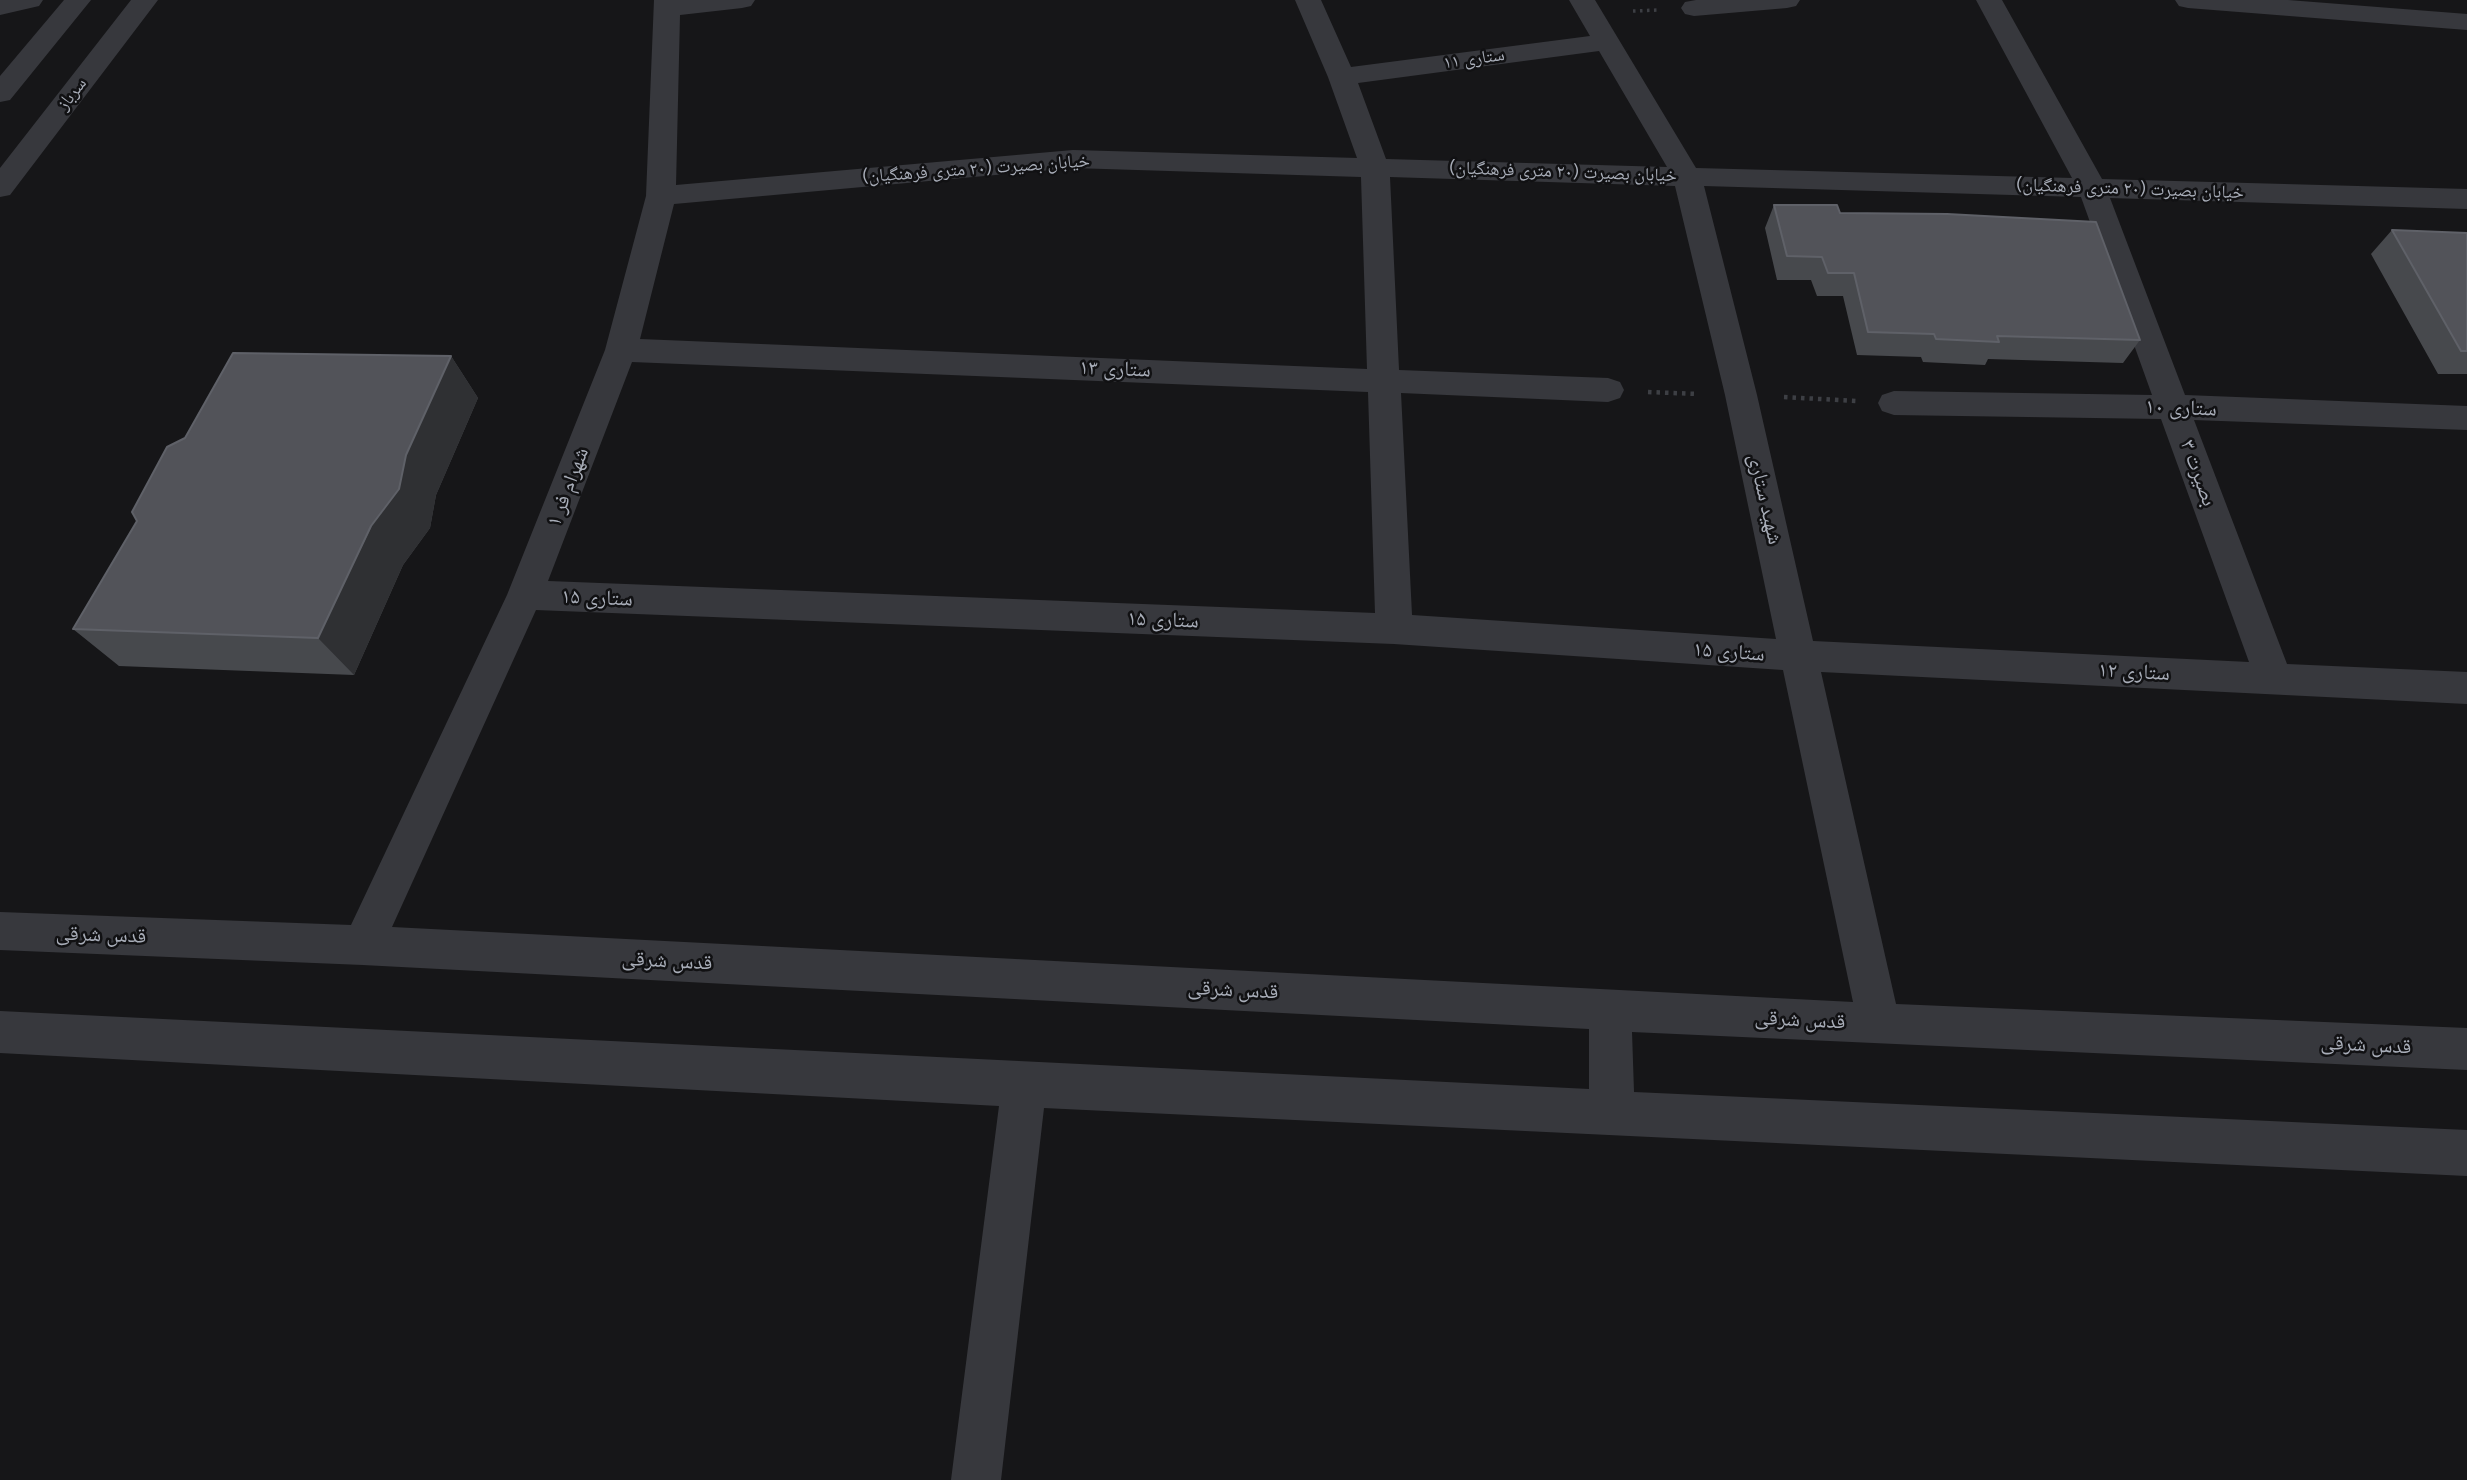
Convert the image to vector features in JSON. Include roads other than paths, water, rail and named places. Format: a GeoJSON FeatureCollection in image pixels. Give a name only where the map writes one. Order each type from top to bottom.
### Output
{"type":"FeatureCollection","features":[{"type":"Feature","properties":{"kind":"street"},"geometry":{"type":"LineString","coordinates":[[0,7],[30,0]]}},
{"type":"Feature","properties":{"kind":"street"},"geometry":{"type":"LineString","coordinates":[[0,94],[78,0]]}},
{"type":"Feature","properties":{"kind":"street","name":"سرباز"},"geometry":{"type":"LineString","coordinates":[[0,188],[145,0]]}},
{"type":"Feature","properties":{"kind":"street"},"geometry":{"type":"LineString","coordinates":[[667,4],[742,0]]}},
{"type":"Feature","properties":{"kind":"street"},"geometry":{"type":"LineString","coordinates":[[1308,0],[1342,77],[1375,167],[1394,629]]}},
{"type":"Feature","properties":{"kind":"street"},"geometry":{"type":"LineString","coordinates":[[1694,8],[1787,0]]}},
{"type":"Feature","properties":{"kind":"street","name":"بصیرت ۳"},"geometry":{"type":"LineString","coordinates":[[1989,0],[2092,188],[2274,679]]}},
{"type":"Feature","properties":{"kind":"street"},"geometry":{"type":"LineString","coordinates":[[2188,0],[2467,19]]}},
{"type":"Feature","properties":{"kind":"street"},"geometry":{"type":"LineString","coordinates":[[2448,0],[2467,19]]}},
{"type":"Feature","properties":{"kind":"street","name":"شهرام فر ۱"},"geometry":{"type":"LineString","coordinates":[[363,945],[526,595],[621,350],[661,196],[667,4]]}},
{"type":"Feature","properties":{"kind":"street","name":"ستاری ۱۱"},"geometry":{"type":"LineString","coordinates":[[1342,77],[1593,18]]}},
{"type":"Feature","properties":{"kind":"street","name":"شهید ستاری"},"geometry":{"type":"LineString","coordinates":[[1593,18],[1686,176],[1741,395],[1879,1024]]}},
{"type":"Feature","properties":{"kind":"street","name":"خیابان بصیرت (۲۰ متری فرهنگیان)"},"geometry":{"type":"LineString","coordinates":[[661,196],[1073,159],[2467,199]]}},
{"type":"Feature","properties":{"kind":"street","name":"ستاری ۱۳"},"geometry":{"type":"LineString","coordinates":[[621,350],[1608,390]]}},
{"type":"Feature","properties":{"kind":"street","name":"ستاری ۱۰"},"geometry":{"type":"LineString","coordinates":[[1894,403],[2174,407],[2467,418]]}},
{"type":"Feature","properties":{"kind":"street","name":"ستاری ۱۵"},"geometry":{"type":"LineString","coordinates":[[526,595],[1394,629],[1800,656]]}},
{"type":"Feature","properties":{"kind":"street","name":"ستاری ۱۲"},"geometry":{"type":"LineString","coordinates":[[1800,656],[2467,688]]}},
{"type":"Feature","properties":{"kind":"street","name":"قدس شرقی"},"geometry":{"type":"LineString","coordinates":[[0,931],[363,945],[1879,1024],[2467,1049]]}},
{"type":"Feature","properties":{"kind":"street"},"geometry":{"type":"LineString","coordinates":[[1610,1010],[1612,1113]]}},
{"type":"Feature","properties":{"kind":"street"},"geometry":{"type":"LineString","coordinates":[[0,1032],[1024,1085],[2467,1153]]}},
{"type":"Feature","properties":{"kind":"street"},"geometry":{"type":"LineString","coordinates":[[976,1480],[1024,1085]]}}]}
